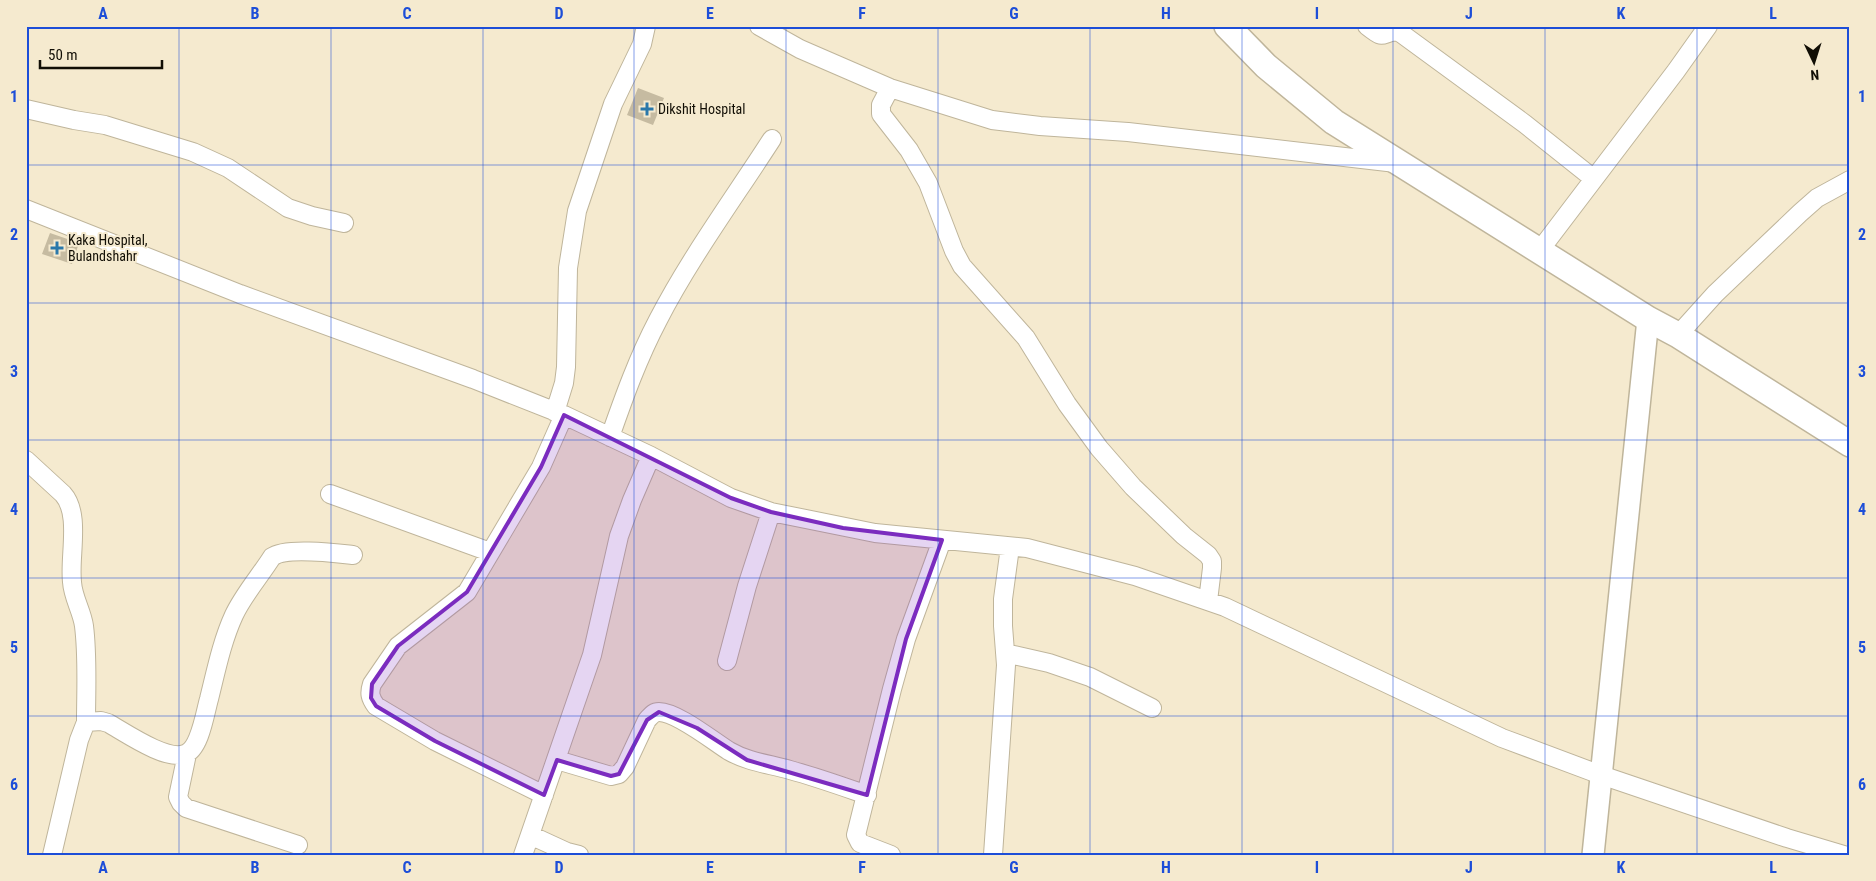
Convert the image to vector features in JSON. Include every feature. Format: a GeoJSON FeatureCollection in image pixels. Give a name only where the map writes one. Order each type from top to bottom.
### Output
{"type":"FeatureCollection","features":[{"type":"Feature","properties":{"kind":"main road"},"geometry":{"type":"LineString","coordinates":[[1229,27],[1266,66],[1334,122],[1850,444]]}},
{"type":"Feature","properties":{"kind":"street"},"geometry":{"type":"LineString","coordinates":[[544,796],[436,741],[376,706],[371,698],[370,691],[372,684],[398,646],[462,597],[541,467],[559,413],[564,383],[568,268],[577,211],[613,104],[642,44],[646,26]]}},
{"type":"Feature","properties":{"kind":"street"},"geometry":{"type":"LineString","coordinates":[[759,26],[800,50],[890,88],[992,120],[1040,126],[1128,132],[1401,164]]}},
{"type":"Feature","properties":{"kind":"street"},"geometry":{"type":"LineString","coordinates":[[1367,26],[1381,36],[1397,31],[1402,34],[1525,124],[1594,179]]}},
{"type":"Feature","properties":{"kind":"street"},"geometry":{"type":"LineString","coordinates":[[1540,250],[1708,26]]}},
{"type":"Feature","properties":{"kind":"street"},"geometry":{"type":"LineString","coordinates":[[890,88],[881,104],[881,114],[909,150],[928,183],[954,251],[962,266],[1026,338],[1067,404],[1099,448],[1134,487],[1184,536],[1208,555],[1212,562],[1208,601]]}},
{"type":"Feature","properties":{"kind":"street"},"geometry":{"type":"LineString","coordinates":[[26,109],[105,125],[193,152],[228,168],[288,208],[312,216],[344,223]]}},
{"type":"Feature","properties":{"kind":"street"},"geometry":{"type":"LineString","coordinates":[[610,437],[639,359],[666,305],[772,139]]}},
{"type":"Feature","properties":{"kind":"street"},"geometry":{"type":"LineString","coordinates":[[1678,335],[1715,294],[1800,213],[1817,198],[1850,180]]}},
{"type":"Feature","properties":{"kind":"street"},"geometry":{"type":"LineString","coordinates":[[26,209],[240,294],[559,413],[650,456],[731,498],[771,512],[875,533],[1027,548],[1135,576],[1208,601],[1289,636],[1502,738],[1601,775],[1822,851],[1844,855]]}},
{"type":"Feature","properties":{"kind":"street"},"geometry":{"type":"LineString","coordinates":[[1593,855],[1648,318]]}},
{"type":"Feature","properties":{"kind":"street"},"geometry":{"type":"LineString","coordinates":[[523,855],[592,655],[619,536],[650,456]]}},
{"type":"Feature","properties":{"kind":"street"},"geometry":{"type":"LineString","coordinates":[[26,460],[68,499],[72,511],[72,585],[82,616],[85,633],[86,722],[79,740],[52,855]]}},
{"type":"Feature","properties":{"kind":"street"},"geometry":{"type":"LineString","coordinates":[[330,494],[490,552]]}},
{"type":"Feature","properties":{"kind":"street"},"geometry":{"type":"LineString","coordinates":[[727,661],[747,586],[771,512]]}},
{"type":"Feature","properties":{"kind":"street"},"geometry":{"type":"LineString","coordinates":[[891,855],[872,849],[857,840],[856,835],[906,639],[942,540]]}},
{"type":"Feature","properties":{"kind":"street"},"geometry":{"type":"LineString","coordinates":[[993,855],[1005,653],[1003,599],[1010,547]]}},
{"type":"Feature","properties":{"kind":"street"},"geometry":{"type":"LineString","coordinates":[[86,722],[100,720],[162,752],[176,755],[187,754],[194,748],[201,730],[223,644],[234,614],[272,557],[289,552],[353,555]]}},
{"type":"Feature","properties":{"kind":"street"},"geometry":{"type":"LineString","coordinates":[[1005,653],[1050,663],[1090,677],[1152,708]]}},
{"type":"Feature","properties":{"kind":"street"},"geometry":{"type":"LineString","coordinates":[[557,760],[611,776],[619,774],[625,767],[647,720],[652,714],[659,712],[668,714],[697,728],[729,751],[747,760],[792,770],[867,795]]}},
{"type":"Feature","properties":{"kind":"street"},"geometry":{"type":"LineString","coordinates":[[187,754],[178,797],[186,808],[298,845]]}},
{"type":"Feature","properties":{"kind":"street"},"geometry":{"type":"LineString","coordinates":[[530,835],[567,852],[579,855]]}},
{"type":"Feature","properties":{"kind":"highlighted area"},"geometry":{"type":"Polygon","coordinates":[[[564,415],[731,498],[771,512],[843,528],[942,540],[906,639],[867,795],[747,760],[697,728],[659,712],[647,720],[619,774],[611,776],[557,760],[544,795],[435,741],[376,706],[371,698],[372,684],[398,646],[467,592],[541,467],[564,415]]]}},
{"type":"Feature","properties":{"kind":"building"},"geometry":{"type":"Polygon","coordinates":[[[638,88],[664,98],[653,125],[627,115],[638,88]]]}},
{"type":"Feature","properties":{"kind":"building"},"geometry":{"type":"Polygon","coordinates":[[[50,233],[79,243],[72,264],[42,254],[50,233]]]}},
{"type":"Feature","properties":{"kind":"place","name":"Dikshit Hospital"},"geometry":{"type":"Point","coordinates":[647,109]}},
{"type":"Feature","properties":{"kind":"place","name":"Kaka Hospital, Bulandshahr"},"geometry":{"type":"Point","coordinates":[57,248]}}]}
